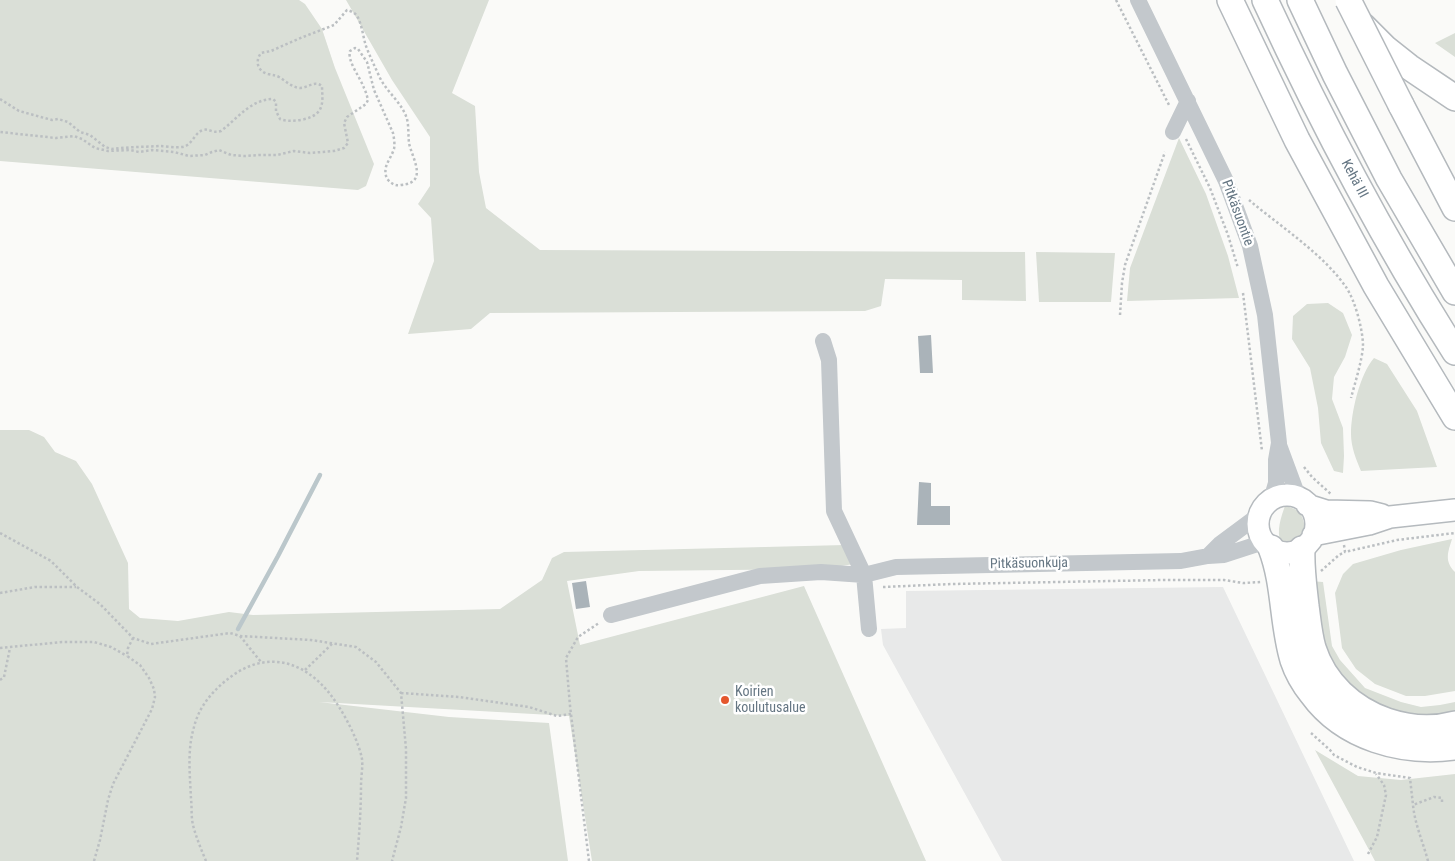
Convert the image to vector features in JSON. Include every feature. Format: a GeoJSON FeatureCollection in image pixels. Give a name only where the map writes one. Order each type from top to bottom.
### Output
{"type":"FeatureCollection","features":[{"type":"Feature","properties":{"kind":"highway"},"geometry":{"type":"LineString","coordinates":[[1230,0],[1302,149],[1376,286],[1455,417]]}},
{"type":"Feature","properties":{"kind":"highway","name":"Kehä III"},"geometry":{"type":"LineString","coordinates":[[1266,0],[1308,91],[1356,184],[1455,352]]}},
{"type":"Feature","properties":{"kind":"highway"},"geometry":{"type":"LineString","coordinates":[[1300,0],[1335,74],[1389,179],[1455,292]]}},
{"type":"Feature","properties":{"kind":"highway"},"geometry":{"type":"LineString","coordinates":[[1340,0],[1385,48],[1409,67],[1455,98]]}},
{"type":"Feature","properties":{"kind":"highway"},"geometry":{"type":"LineString","coordinates":[[1348,0],[1455,208]]}},
{"type":"Feature","properties":{"kind":"highway"},"geometry":{"type":"LineString","coordinates":[[1308,542],[1301,566],[1292,579],[1286,622],[1294,662],[1304,683],[1328,713],[1362,735],[1398,746],[1425,749],[1455,747]]}},
{"type":"Feature","properties":{"kind":"highway"},"geometry":{"type":"LineString","coordinates":[[1267,545],[1277,563],[1292,579],[1309,629],[1313,648],[1326,674],[1341,694],[1367,713],[1394,724],[1423,728],[1455,724]]}},
{"type":"Feature","properties":{"kind":"main road"},"geometry":{"type":"LineString","coordinates":[[1390,517],[1370,512],[1326,511],[1290,496],[1280,496],[1265,508],[1258,524],[1259,534],[1267,545],[1281,553],[1292,553],[1308,542],[1390,517],[1455,510]]}},
{"type":"Feature","properties":{"kind":"main road"},"geometry":{"type":"LineString","coordinates":[[1303,502],[1312,511],[1315,519],[1315,527],[1308,542]]}},
{"type":"Feature","properties":{"kind":"street","name":"Pitkäsuontie"},"geometry":{"type":"LineString","coordinates":[[1138,0],[1226,181],[1250,246],[1265,315],[1279,443],[1303,502]]}},
{"type":"Feature","properties":{"kind":"street"},"geometry":{"type":"LineString","coordinates":[[1173,132],[1188,101]]}},
{"type":"Feature","properties":{"kind":"street"},"geometry":{"type":"LineString","coordinates":[[823,341],[829,360],[834,512],[864,581],[869,629]]}},
{"type":"Feature","properties":{"kind":"street","name":"Pitkäsuontie"},"geometry":{"type":"LineString","coordinates":[[1265,508],[1276,483],[1276,460],[1279,443]]}},
{"type":"Feature","properties":{"kind":"street"},"geometry":{"type":"LineString","coordinates":[[1208,556],[1265,508]]}},
{"type":"Feature","properties":{"kind":"street","name":"Pitkäsuonkuja"},"geometry":{"type":"LineString","coordinates":[[610,615],[760,576],[821,572],[864,581],[896,567],[1165,562],[1208,556],[1224,556],[1267,545]]}},
{"type":"Feature","properties":{"kind":"path"},"geometry":{"type":"LineString","coordinates":[[0,99],[19,111],[52,120],[58,119],[68,122],[80,132],[90,136],[105,147],[112,149],[159,146],[182,147],[187,145],[202,130],[217,133],[254,104],[268,99],[273,99],[276,102],[276,111],[280,119],[300,120],[320,109],[323,95],[321,85],[316,83],[304,88],[293,86],[279,77],[262,72],[257,63],[257,57],[261,53],[272,51],[334,25],[347,10],[357,16],[369,53],[383,84],[399,103],[406,116],[409,142],[418,172],[416,177],[408,184],[397,185],[388,179],[385,169],[394,149],[393,133],[374,90],[367,62],[358,49],[355,48],[350,50],[350,60],[364,87],[368,100],[366,104],[347,117],[344,123],[348,143],[338,150],[310,153],[294,151],[277,155],[259,154],[245,156],[231,156],[219,150],[205,155],[189,156],[174,152],[152,150],[139,152],[130,150],[102,151],[74,136],[56,138],[0,132]]}},
{"type":"Feature","properties":{"kind":"path"},"geometry":{"type":"LineString","coordinates":[[1120,315],[1125,265],[1165,152]]}},
{"type":"Feature","properties":{"kind":"path"},"geometry":{"type":"LineString","coordinates":[[1248,199],[1315,254],[1347,288],[1361,326],[1363,346],[1351,398]]}},
{"type":"Feature","properties":{"kind":"path"},"geometry":{"type":"LineString","coordinates":[[0,533],[51,561],[77,587],[100,604],[132,638],[151,644],[230,633],[240,636],[311,640],[356,647],[376,662],[401,693],[406,749],[406,798],[392,861]]}},
{"type":"Feature","properties":{"kind":"path"},"geometry":{"type":"LineString","coordinates":[[864,581],[952,584],[1224,580],[1243,583],[1292,579],[1318,574],[1345,552]]}},
{"type":"Feature","properties":{"kind":"path"},"geometry":{"type":"LineString","coordinates":[[0,593],[35,587],[77,587]]}},
{"type":"Feature","properties":{"kind":"path"},"geometry":{"type":"LineString","coordinates":[[590,861],[571,714],[566,658],[578,638],[610,615]]}},
{"type":"Feature","properties":{"kind":"path"},"geometry":{"type":"LineString","coordinates":[[240,636],[261,662]]}},
{"type":"Feature","properties":{"kind":"path"},"geometry":{"type":"LineString","coordinates":[[127,656],[132,638]]}},
{"type":"Feature","properties":{"kind":"path"},"geometry":{"type":"LineString","coordinates":[[0,648],[62,642],[94,642],[111,647],[140,665],[154,689],[155,698],[152,709],[112,784],[94,861]]}},
{"type":"Feature","properties":{"kind":"path"},"geometry":{"type":"LineString","coordinates":[[305,670],[333,643]]}},
{"type":"Feature","properties":{"kind":"path"},"geometry":{"type":"LineString","coordinates":[[0,680],[4,677],[10,648]]}},
{"type":"Feature","properties":{"kind":"path"},"geometry":{"type":"LineString","coordinates":[[206,861],[192,824],[190,754],[193,728],[205,702],[217,688],[241,670],[261,662],[276,662],[305,670],[321,682],[336,702],[351,730],[362,759],[357,861]]}},
{"type":"Feature","properties":{"kind":"path"},"geometry":{"type":"LineString","coordinates":[[401,693],[459,697],[494,702],[529,708],[557,716],[571,714]]}},
{"type":"Feature","properties":{"kind":"path"},"geometry":{"type":"LineString","coordinates":[[1311,733],[1334,755],[1357,767],[1376,773],[1410,778],[1414,815],[1428,861]]}},
{"type":"Feature","properties":{"kind":"path"},"geometry":{"type":"LineString","coordinates":[[1368,854],[1377,836],[1386,795],[1384,784],[1376,773]]}},
{"type":"Feature","properties":{"kind":"path"},"geometry":{"type":"LineString","coordinates":[[1413,804],[1434,798],[1442,798],[1442,803]]}},
{"type":"Feature","properties":{"kind":"shaded area"},"geometry":{"type":"Polygon","coordinates":[[[0,0],[299,0],[305,4],[322,29],[335,68],[374,164],[366,186],[358,190],[0,161],[0,0]]]}},
{"type":"Feature","properties":{"kind":"shaded area"},"geometry":{"type":"Polygon","coordinates":[[[346,0],[489,0],[452,93],[475,106],[479,172],[486,208],[540,250],[1025,252],[1026,301],[962,300],[962,280],[885,279],[881,306],[865,311],[490,313],[471,329],[408,334],[434,261],[431,218],[418,204],[430,186],[430,137],[392,80],[346,0]]]}},
{"type":"Feature","properties":{"kind":"shaded area"},"geometry":{"type":"Polygon","coordinates":[[[1455,33],[1455,57],[1435,43],[1455,33]]]}},
{"type":"Feature","properties":{"kind":"shaded area"},"geometry":{"type":"Polygon","coordinates":[[[1179,138],[1206,194],[1228,256],[1239,298],[1127,301],[1130,268],[1179,138]]]}},
{"type":"Feature","properties":{"kind":"shaded area"},"geometry":{"type":"Polygon","coordinates":[[[1036,252],[1115,253],[1111,302],[1039,302],[1036,252]]]}},
{"type":"Feature","properties":{"kind":"shaded area"},"geometry":{"type":"Polygon","coordinates":[[[1328,303],[1343,313],[1352,335],[1345,357],[1334,377],[1332,399],[1343,428],[1343,473],[1334,471],[1321,443],[1318,408],[1310,368],[1292,339],[1293,316],[1307,304],[1328,303]]]}},
{"type":"Feature","properties":{"kind":"shaded area"},"geometry":{"type":"Polygon","coordinates":[[[1374,358],[1387,364],[1417,411],[1437,467],[1361,471],[1352,444],[1351,425],[1364,374],[1374,358]]]}},
{"type":"Feature","properties":{"kind":"shaded area"},"geometry":{"type":"Polygon","coordinates":[[[0,430],[29,430],[44,437],[55,452],[76,461],[92,484],[128,563],[129,609],[140,618],[178,621],[229,612],[253,615],[500,609],[542,580],[552,558],[564,552],[845,545],[854,564],[821,569],[639,571],[567,581],[580,645],[804,586],[926,861],[592,861],[569,716],[319,702],[449,717],[549,723],[568,861],[0,861],[0,430]]]}},
{"type":"Feature","properties":{"kind":"shaded area"},"geometry":{"type":"Polygon","coordinates":[[[1285,506],[1300,513],[1305,528],[1296,540],[1281,543],[1279,529],[1285,506]]]}},
{"type":"Feature","properties":{"kind":"shaded area"},"geometry":{"type":"Polygon","coordinates":[[[1452,539],[1448,560],[1455,572],[1455,691],[1425,696],[1406,696],[1375,684],[1356,669],[1342,648],[1335,593],[1343,574],[1353,564],[1401,550],[1452,539]]]}},
{"type":"Feature","properties":{"kind":"shaded area"},"geometry":{"type":"Polygon","coordinates":[[[1310,581],[1323,582],[1332,646],[1340,660],[1365,688],[1401,702],[1421,707],[1455,702],[1455,713],[1411,717],[1362,699],[1334,672],[1319,641],[1310,581]]]}},
{"type":"Feature","properties":{"kind":"shaded area"},"geometry":{"type":"Polygon","coordinates":[[[1223,587],[1354,861],[1002,861],[883,645],[881,629],[906,628],[906,591],[1223,587]]]}},
{"type":"Feature","properties":{"kind":"shaded area"},"geometry":{"type":"Polygon","coordinates":[[[1315,750],[1358,776],[1401,780],[1455,774],[1455,861],[1375,861],[1315,750]]]}},
{"type":"Feature","properties":{"kind":"building"},"geometry":{"type":"Polygon","coordinates":[[[931,335],[933,373],[920,373],[918,336],[931,335]]]}},
{"type":"Feature","properties":{"kind":"building"},"geometry":{"type":"Polygon","coordinates":[[[919,482],[931,483],[931,506],[950,506],[950,525],[917,525],[919,482]]]}},
{"type":"Feature","properties":{"kind":"building"},"geometry":{"type":"Polygon","coordinates":[[[586,581],[590,607],[576,609],[572,583],[586,581]]]}},
{"type":"Feature","properties":{"kind":"waterway"},"geometry":{"type":"LineString","coordinates":[[238,629],[320,475]]}},
{"type":"Feature","properties":{"kind":"place","name":"Koirien koulutusalue"},"geometry":{"type":"Point","coordinates":[725,700]}}]}
